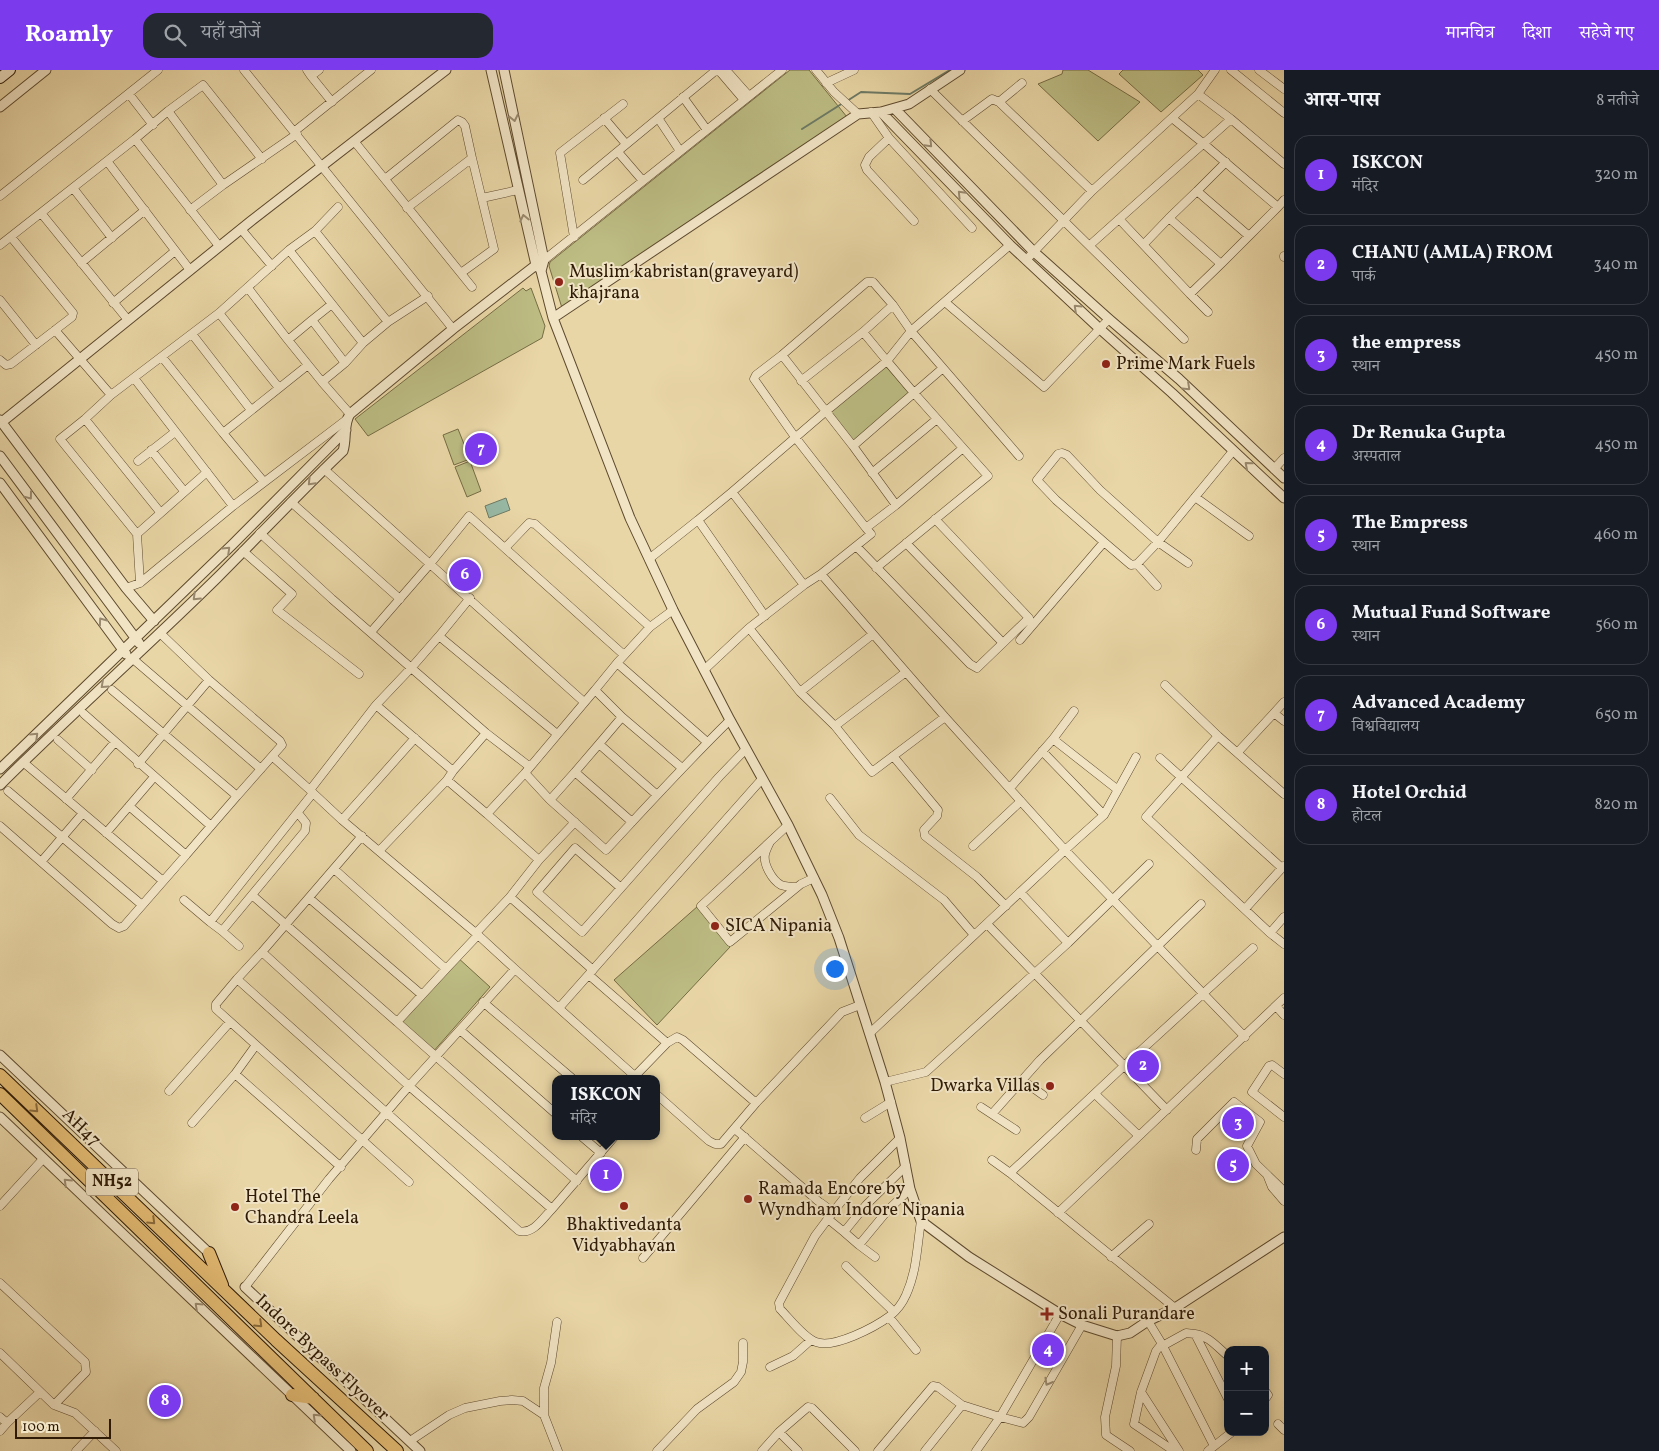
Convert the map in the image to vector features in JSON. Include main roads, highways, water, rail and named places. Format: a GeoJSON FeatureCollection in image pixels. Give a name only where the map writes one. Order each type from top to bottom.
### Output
{"type":"FeatureCollection","features":[{"type":"Feature","properties":{"kind":"highway","name":"AH47"},"geometry":{"type":"LineString","coordinates":[[0,1075],[224,1290]]}},
{"type":"Feature","properties":{"kind":"highway","name":"AH47"},"geometry":{"type":"LineString","coordinates":[[0,1094],[199,1287]]}},
{"type":"Feature","properties":{"kind":"highway"},"geometry":{"type":"LineString","coordinates":[[209,1253],[224,1290]]}},
{"type":"Feature","properties":{"kind":"highway","name":"Indore Bypass Flyover"},"geometry":{"type":"LineString","coordinates":[[199,1287],[366,1451]]}},
{"type":"Feature","properties":{"kind":"highway","name":"Indore Bypass Flyover"},"geometry":{"type":"LineString","coordinates":[[224,1290],[397,1451]]}},
{"type":"Feature","properties":{"kind":"highway"},"geometry":{"type":"LineString","coordinates":[[292,1395],[313,1398]]}},
{"type":"Feature","properties":{"kind":"main road"},"geometry":{"type":"LineString","coordinates":[[0,78],[10,70]]}},
{"type":"Feature","properties":{"kind":"waterway"},"geometry":{"type":"LineString","coordinates":[[847,101],[861,92],[910,94],[950,70]]}},
{"type":"Feature","properties":{"kind":"waterway"},"geometry":{"type":"LineString","coordinates":[[802,129],[843,103]]}},
{"type":"Feature","properties":{"kind":"place","name":"Muslim kabristan(graveyard) khajrana"},"geometry":{"type":"Point","coordinates":[559,282]}},
{"type":"Feature","properties":{"kind":"place","name":"Prime Mark Fuels"},"geometry":{"type":"Point","coordinates":[1106,364]}},
{"type":"Feature","properties":{"kind":"place","name":"Advanced Academy"},"geometry":{"type":"Point","coordinates":[481,449]}},
{"type":"Feature","properties":{"kind":"place","name":"Mutual Fund Software"},"geometry":{"type":"Point","coordinates":[465,575]}},
{"type":"Feature","properties":{"kind":"place","name":"SICA Nipania"},"geometry":{"type":"Point","coordinates":[715,926]}},
{"type":"Feature","properties":{"kind":"place","name":"CHANU (AMLA) FROM"},"geometry":{"type":"Point","coordinates":[1143,1066]}},
{"type":"Feature","properties":{"kind":"place","name":"Dwarka Villas"},"geometry":{"type":"Point","coordinates":[1050,1086]}},
{"type":"Feature","properties":{"kind":"place","name":"the empress"},"geometry":{"type":"Point","coordinates":[1238,1123]}},
{"type":"Feature","properties":{"kind":"place","name":"The Empress"},"geometry":{"type":"Point","coordinates":[1233,1165]}},
{"type":"Feature","properties":{"kind":"place","name":"ISKCON"},"geometry":{"type":"Point","coordinates":[606,1175]}},
{"type":"Feature","properties":{"kind":"place","name":"Ramada Encore by Wyndham Indore Nipania"},"geometry":{"type":"Point","coordinates":[748,1199]}},
{"type":"Feature","properties":{"kind":"place","name":"Bhaktivedanta Vidyabhavan"},"geometry":{"type":"Point","coordinates":[624,1206]}},
{"type":"Feature","properties":{"kind":"place","name":"Hotel The Chandra Leela"},"geometry":{"type":"Point","coordinates":[235,1207]}},
{"type":"Feature","properties":{"kind":"place","name":"Sonali Purandare"},"geometry":{"type":"Point","coordinates":[1047,1314]}},
{"type":"Feature","properties":{"kind":"place","name":"Dr Renuka Gupta"},"geometry":{"type":"Point","coordinates":[1048,1350]}},
{"type":"Feature","properties":{"kind":"place","name":"Hotel Orchid"},"geometry":{"type":"Point","coordinates":[165,1401]}}]}
